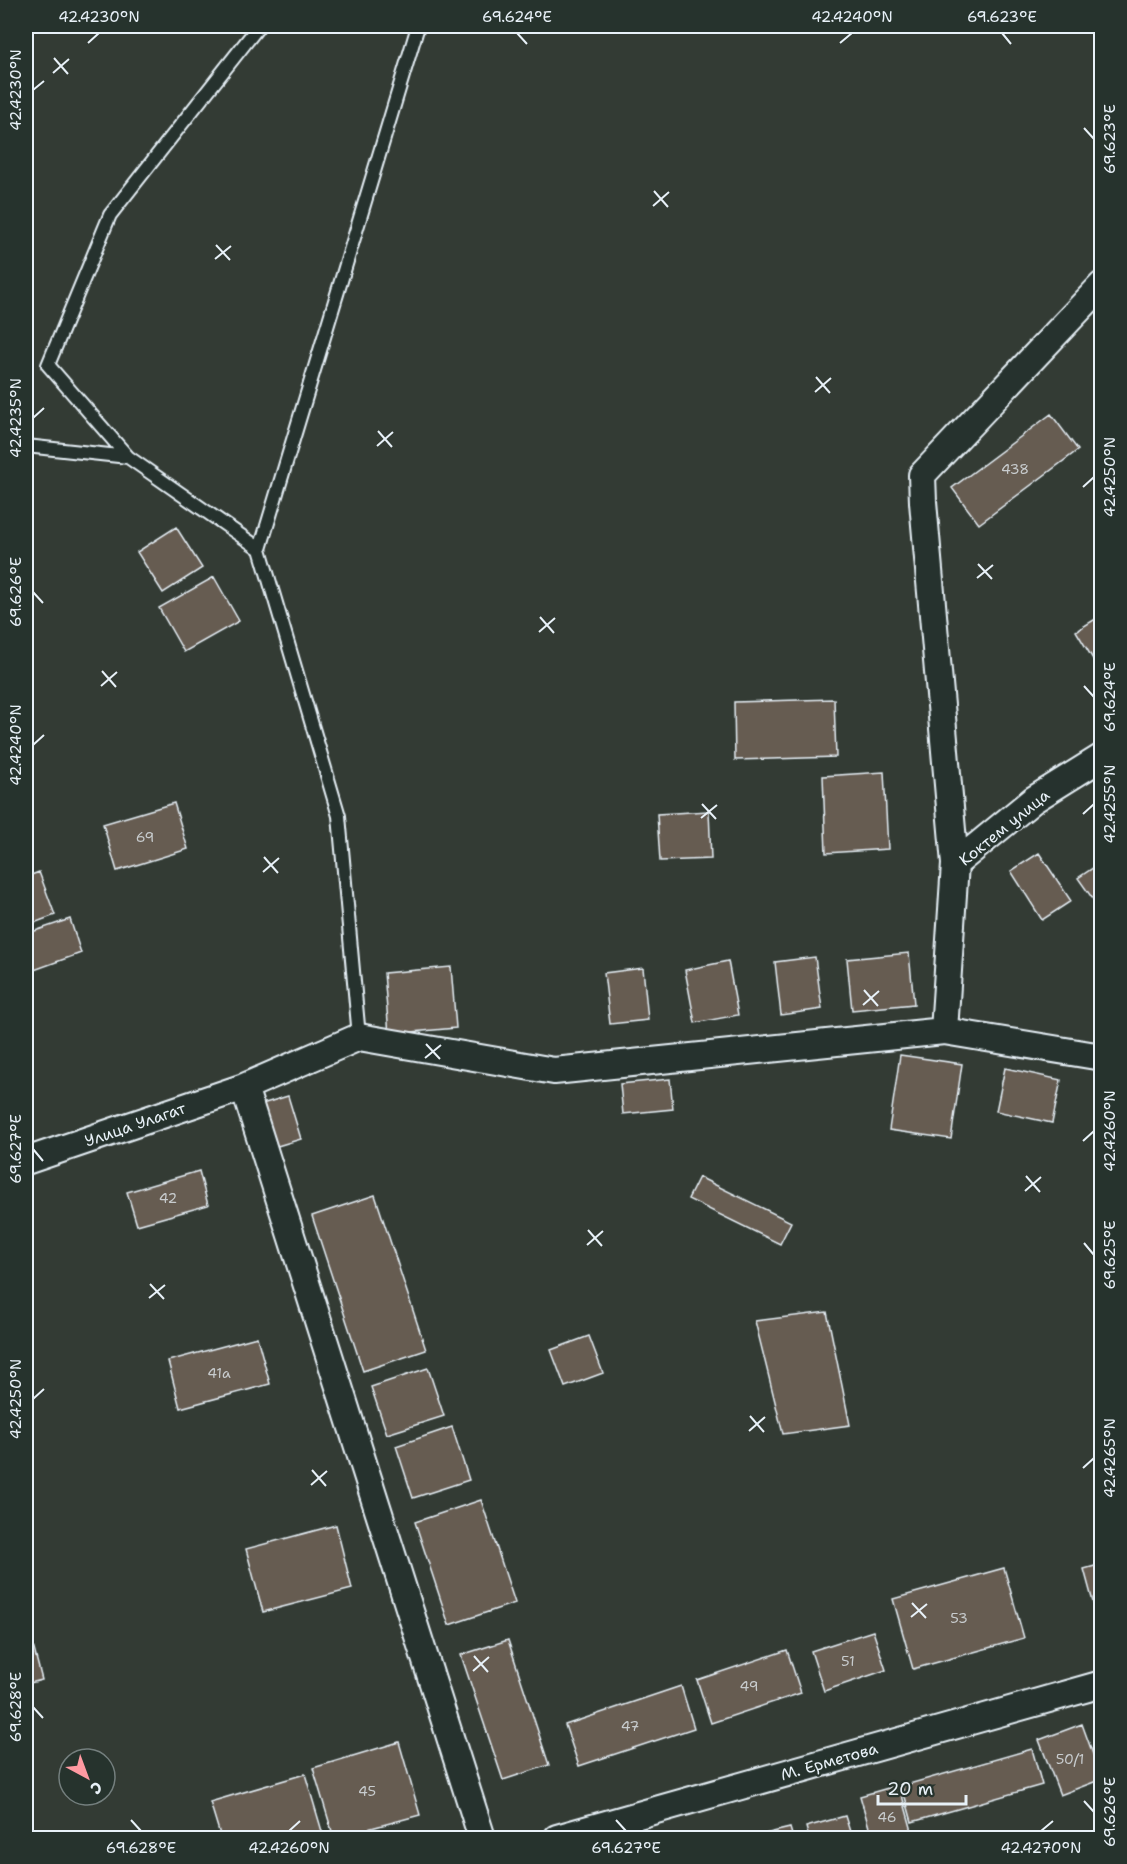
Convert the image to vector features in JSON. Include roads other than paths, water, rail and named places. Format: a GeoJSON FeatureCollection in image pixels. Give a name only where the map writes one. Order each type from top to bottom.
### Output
{"type":"FeatureCollection","features":[{"type":"Feature","properties":{"kind":"street"},"geometry":{"type":"LineString","coordinates":[[955,864],[922,475],[1101,285]]}},
{"type":"Feature","properties":{"kind":"street","name":"Коктем улица"},"geometry":{"type":"LineString","coordinates":[[944,1031],[955,864],[1033,800],[1101,757]]}},
{"type":"Feature","properties":{"kind":"street"},"geometry":{"type":"LineString","coordinates":[[359,1037],[554,1071],[944,1031],[1101,1057]]}},
{"type":"Feature","properties":{"kind":"street","name":"Улица Улагат"},"geometry":{"type":"LineString","coordinates":[[26,1161],[244,1087],[359,1037]]}},
{"type":"Feature","properties":{"kind":"street"},"geometry":{"type":"LineString","coordinates":[[244,1087],[482,1839]]}},
{"type":"Feature","properties":{"kind":"street","name":"М. Ерметова"},"geometry":{"type":"LineString","coordinates":[[557,1839],[1101,1684]]}},
{"type":"Feature","properties":{"kind":"lane"},"geometry":{"type":"LineString","coordinates":[[359,1037],[339,816],[260,549],[418,26]]}},
{"type":"Feature","properties":{"kind":"lane"},"geometry":{"type":"LineString","coordinates":[[258,27],[110,214],[48,366],[128,457],[260,549]]}},
{"type":"Feature","properties":{"kind":"lane"},"geometry":{"type":"LineString","coordinates":[[26,446],[128,457]]}}]}
